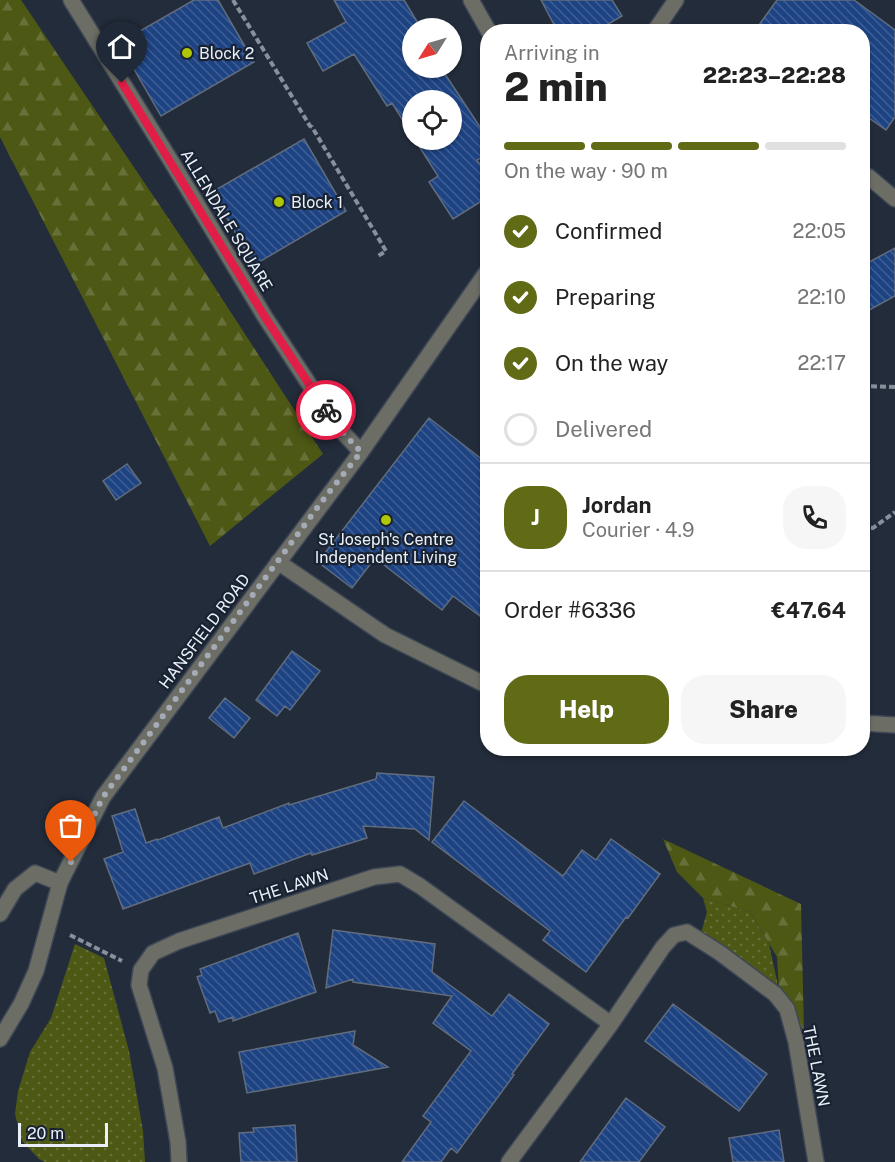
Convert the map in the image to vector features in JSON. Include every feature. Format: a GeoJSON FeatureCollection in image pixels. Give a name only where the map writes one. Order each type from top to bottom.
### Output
{"type":"FeatureCollection","features":[{"type":"Feature","properties":{"kind":"street","name":"ALLENDALE SQUARE"},"geometry":{"type":"LineString","coordinates":[[71,0],[265,317],[336,425],[361,452]]}},
{"type":"Feature","properties":{"kind":"street"},"geometry":{"type":"LineString","coordinates":[[471,0],[484,24]]}},
{"type":"Feature","properties":{"kind":"street"},"geometry":{"type":"LineString","coordinates":[[660,24],[676,0]]}},
{"type":"Feature","properties":{"kind":"street"},"geometry":{"type":"LineString","coordinates":[[870,178],[895,199]]}},
{"type":"Feature","properties":{"kind":"street","name":"HANSFIELD ROAD"},"geometry":{"type":"LineString","coordinates":[[0,1039],[21,1004],[36,971],[60,883],[103,797],[361,452],[480,281]]}},
{"type":"Feature","properties":{"kind":"street"},"geometry":{"type":"LineString","coordinates":[[278,562],[385,635],[480,682]]}},
{"type":"Feature","properties":{"kind":"street"},"geometry":{"type":"LineString","coordinates":[[870,723],[895,725]]}},
{"type":"Feature","properties":{"kind":"street"},"geometry":{"type":"LineString","coordinates":[[0,914],[15,889],[35,873],[60,883]]}},
{"type":"Feature","properties":{"kind":"street","name":"THE LAWN"},"geometry":{"type":"LineString","coordinates":[[141,970],[153,953],[179,940],[374,877],[400,874],[420,886],[611,1024]]}},
{"type":"Feature","properties":{"kind":"street","name":"THE LAWN"},"geometry":{"type":"LineString","coordinates":[[509,1162],[611,1024],[663,947],[674,935],[687,932],[720,953],[775,994],[787,1009],[796,1042],[816,1162]]}},
{"type":"Feature","properties":{"kind":"street"},"geometry":{"type":"LineString","coordinates":[[141,970],[139,985],[165,1068],[180,1162]]}},
{"type":"Feature","properties":{"kind":"path"},"geometry":{"type":"LineString","coordinates":[[232,0],[312,126],[386,251],[378,256]]}},
{"type":"Feature","properties":{"kind":"path"},"geometry":{"type":"LineString","coordinates":[[285,96],[290,94]]}},
{"type":"Feature","properties":{"kind":"path"},"geometry":{"type":"LineString","coordinates":[[870,386],[895,387]]}},
{"type":"Feature","properties":{"kind":"path"},"geometry":{"type":"LineString","coordinates":[[870,527],[873,528],[895,512]]}},
{"type":"Feature","properties":{"kind":"path"},"geometry":{"type":"LineString","coordinates":[[48,925],[141,970]]}},
{"type":"Feature","properties":{"kind":"green space"},"geometry":{"type":"Polygon","coordinates":[[[0,0],[21,0],[204,271],[323,454],[210,546],[0,137],[0,0]]]}},
{"type":"Feature","properties":{"kind":"green space"},"geometry":{"type":"Polygon","coordinates":[[[663,839],[801,904],[804,1031],[779,990],[777,957],[750,912],[703,898],[677,872],[663,839]]]}},
{"type":"Feature","properties":{"kind":"green space"},"geometry":{"type":"Polygon","coordinates":[[[703,898],[750,912],[769,944],[779,990],[701,933],[707,912],[703,898]]]}},
{"type":"Feature","properties":{"kind":"green space"},"geometry":{"type":"Polygon","coordinates":[[[75,944],[104,958],[129,1051],[143,1131],[145,1162],[45,1162],[39,1159],[22,1141],[15,1114],[18,1091],[30,1052],[51,1018],[75,944]]]}},
{"type":"Feature","properties":{"kind":"building","name":"Block 2"},"geometry":{"type":"Polygon","coordinates":[[[194,0],[218,0],[254,62],[161,116],[119,43],[194,0]]]}},
{"type":"Feature","properties":{"kind":"building"},"geometry":{"type":"Polygon","coordinates":[[[334,0],[404,0],[415,18],[402,18],[402,78],[448,78],[456,90],[402,90],[402,119],[392,103],[387,106],[354,54],[323,71],[307,43],[346,22],[334,0]]]}},
{"type":"Feature","properties":{"kind":"building"},"geometry":{"type":"Polygon","coordinates":[[[541,0],[612,0],[622,16],[608,24],[554,24],[541,0]]]}},
{"type":"Feature","properties":{"kind":"building"},"geometry":{"type":"Polygon","coordinates":[[[777,0],[854,0],[895,30],[895,117],[886,130],[870,119],[870,24],[760,24],[777,0]]]}},
{"type":"Feature","properties":{"kind":"building"},"geometry":{"type":"Polygon","coordinates":[[[462,100],[480,127],[480,158],[477,160],[480,165],[480,202],[453,219],[429,182],[438,176],[421,150],[462,150],[462,100]]]}},
{"type":"Feature","properties":{"kind":"building","name":"Block 1"},"geometry":{"type":"Polygon","coordinates":[[[304,139],[346,211],[254,265],[212,192],[304,139]]]}},
{"type":"Feature","properties":{"kind":"building"},"geometry":{"type":"Polygon","coordinates":[[[895,248],[895,296],[870,310],[870,262],[895,248]]]}},
{"type":"Feature","properties":{"kind":"building","name":"St Joseph's Centre Independent Living"},"geometry":{"type":"Polygon","coordinates":[[[429,418],[480,458],[480,616],[453,596],[442,610],[375,558],[352,588],[318,562],[429,418]]]}},
{"type":"Feature","properties":{"kind":"building"},"geometry":{"type":"Polygon","coordinates":[[[127,464],[141,483],[116,500],[103,481],[127,464]]]}},
{"type":"Feature","properties":{"kind":"building"},"geometry":{"type":"Polygon","coordinates":[[[292,651],[320,671],[290,710],[285,706],[277,716],[256,700],[292,651]]]}},
{"type":"Feature","properties":{"kind":"building"},"geometry":{"type":"Polygon","coordinates":[[[225,698],[250,718],[234,738],[209,718],[225,698]]]}},
{"type":"Feature","properties":{"kind":"building"},"geometry":{"type":"Polygon","coordinates":[[[377,773],[434,777],[429,840],[415,829],[363,826],[367,838],[312,855],[311,853],[254,874],[250,863],[123,909],[104,859],[123,852],[112,816],[135,809],[146,843],[219,817],[223,828],[289,803],[289,805],[376,779],[377,773]]]}},
{"type":"Feature","properties":{"kind":"building"},"geometry":{"type":"Polygon","coordinates":[[[464,801],[563,876],[582,850],[596,860],[611,839],[660,874],[586,972],[543,940],[550,931],[432,842],[464,801]]]}},
{"type":"Feature","properties":{"kind":"building"},"geometry":{"type":"Polygon","coordinates":[[[333,930],[435,944],[432,972],[492,1016],[509,994],[549,1024],[457,1153],[451,1148],[441,1162],[402,1162],[431,1122],[423,1116],[471,1051],[433,1023],[452,996],[353,982],[353,979],[326,988],[333,930]]]}},
{"type":"Feature","properties":{"kind":"building"},"geometry":{"type":"Polygon","coordinates":[[[298,933],[316,992],[233,1021],[233,1017],[219,1022],[215,1011],[210,1013],[197,977],[202,975],[200,969],[298,933]]]}},
{"type":"Feature","properties":{"kind":"building"},"geometry":{"type":"Polygon","coordinates":[[[673,1004],[767,1074],[739,1111],[645,1041],[673,1004]]]}},
{"type":"Feature","properties":{"kind":"building"},"geometry":{"type":"Polygon","coordinates":[[[355,1031],[353,1045],[388,1067],[247,1093],[239,1052],[355,1031]]]}},
{"type":"Feature","properties":{"kind":"building"},"geometry":{"type":"Polygon","coordinates":[[[626,1098],[665,1127],[639,1162],[580,1162],[626,1098]]]}},
{"type":"Feature","properties":{"kind":"building"},"geometry":{"type":"Polygon","coordinates":[[[295,1125],[297,1162],[241,1162],[239,1133],[254,1132],[253,1128],[295,1125]]]}},
{"type":"Feature","properties":{"kind":"building"},"geometry":{"type":"Polygon","coordinates":[[[779,1130],[784,1162],[733,1162],[729,1138],[779,1130]]]}},
{"type":"Feature","properties":{"kind":"way so far"},"geometry":{"type":"LineString","coordinates":[[71,862],[103,797],[361,452],[336,425],[326,410]]}},
{"type":"Feature","properties":{"kind":"place","name":"Block 2"},"geometry":{"type":"Point","coordinates":[187,53]}},
{"type":"Feature","properties":{"kind":"place","name":"Block 1"},"geometry":{"type":"Point","coordinates":[279,202]}},
{"type":"Feature","properties":{"kind":"place","name":"St Joseph's Centre Independent Living"},"geometry":{"type":"Point","coordinates":[386,520]}},
{"type":"Feature","properties":{"kind":"route"},"geometry":{"type":"LineString","coordinates":[[122,83],[265,317],[326,410]]}}]}
